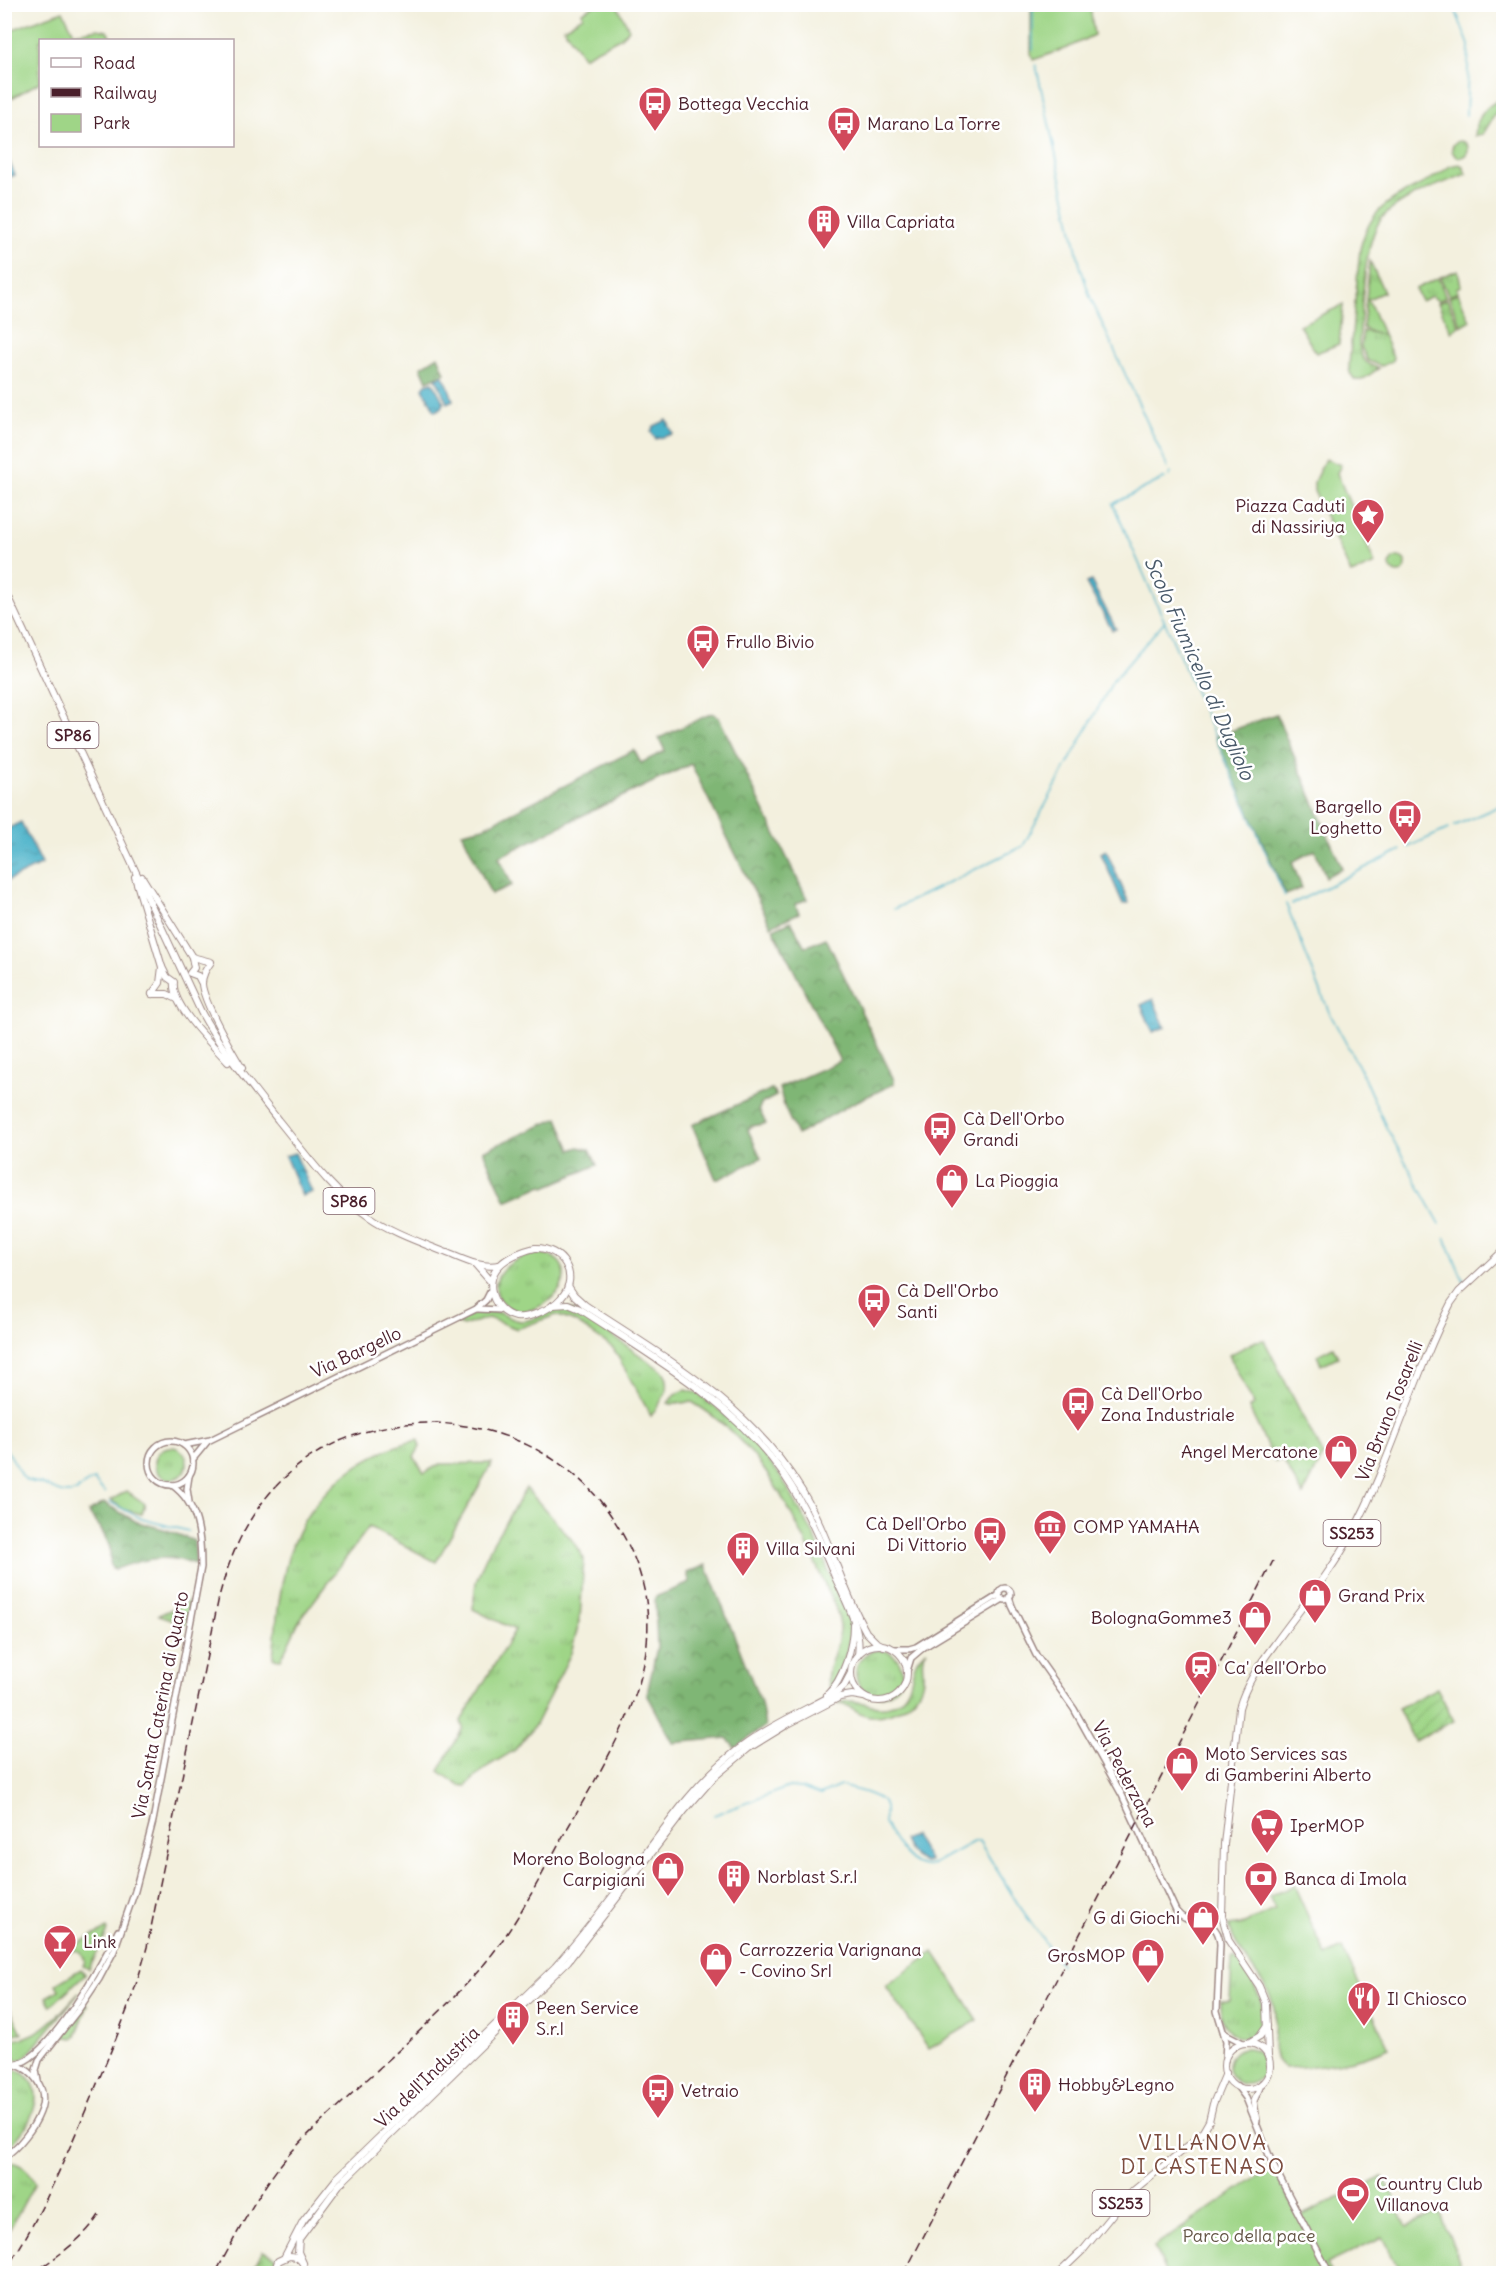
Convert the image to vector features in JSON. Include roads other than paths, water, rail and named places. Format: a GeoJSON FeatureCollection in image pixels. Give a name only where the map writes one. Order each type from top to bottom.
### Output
{"type":"FeatureCollection","features":[{"type":"Feature","properties":{"kind":"main road","name":"SP86"},"geometry":{"type":"LineString","coordinates":[[4,589],[165,936],[216,1040],[325,1179],[354,1206],[396,1232],[473,1263],[499,1265]]}},
{"type":"Feature","properties":{"kind":"main road"},"geometry":{"type":"LineString","coordinates":[[132,861],[192,957],[194,964],[190,974],[198,976],[227,1044],[259,1095]]}},
{"type":"Feature","properties":{"kind":"main road"},"geometry":{"type":"LineString","coordinates":[[132,861],[162,967],[167,977],[174,982],[177,999],[214,1047],[259,1095]]}},
{"type":"Feature","properties":{"kind":"main road"},"geometry":{"type":"LineString","coordinates":[[192,957],[211,962],[203,975],[202,984]]}},
{"type":"Feature","properties":{"kind":"main road"},"geometry":{"type":"LineString","coordinates":[[162,967],[162,979],[152,994],[167,994],[177,999]]}},
{"type":"Feature","properties":{"kind":"main road"},"geometry":{"type":"LineString","coordinates":[[528,1249],[551,1250],[564,1262],[569,1274],[568,1286],[561,1298],[553,1305],[528,1317],[516,1317],[502,1310],[491,1290],[491,1282],[499,1265],[528,1249]]}},
{"type":"Feature","properties":{"kind":"main road","name":"Via Bruno Tosarelli"},"geometry":{"type":"LineString","coordinates":[[1268,2057],[1268,2014],[1264,1998],[1229,1941],[1222,1916],[1224,1844],[1236,1727],[1241,1701],[1254,1673],[1331,1567],[1351,1535],[1368,1502],[1451,1303],[1459,1292],[1503,1250]]}},
{"type":"Feature","properties":{"kind":"main road","name":"SP86"},"geometry":{"type":"LineString","coordinates":[[473,1263],[485,1273],[491,1282]]}},
{"type":"Feature","properties":{"kind":"main road"},"geometry":{"type":"LineString","coordinates":[[568,1286],[585,1305],[706,1385],[737,1411],[767,1442],[798,1484],[813,1512],[866,1632],[876,1642],[894,1649],[916,1647],[1004,1598]]}},
{"type":"Feature","properties":{"kind":"main road","name":"Via Bargello"},"geometry":{"type":"LineString","coordinates":[[210,1440],[476,1309],[486,1300],[491,1290]]}},
{"type":"Feature","properties":{"kind":"main road"},"geometry":{"type":"LineString","coordinates":[[553,1305],[568,1304],[580,1309],[692,1383],[741,1424],[774,1461],[804,1508],[852,1618],[859,1637],[858,1655],[851,1673],[854,1686],[864,1697],[877,1701],[891,1699],[902,1690],[911,1658],[924,1647],[1004,1598]]}},
{"type":"Feature","properties":{"kind":"main road","name":"Via Bargello"},"geometry":{"type":"LineString","coordinates":[[476,1309],[502,1310]]}},
{"type":"Feature","properties":{"kind":"main road"},"geometry":{"type":"LineString","coordinates":[[210,1440],[193,1459],[189,1476],[181,1482],[172,1485],[163,1484],[151,1474],[149,1467],[154,1447],[166,1441],[184,1445],[210,1440]]}},
{"type":"Feature","properties":{"kind":"main road"},"geometry":{"type":"LineString","coordinates":[[184,1445],[193,1459]]}},
{"type":"Feature","properties":{"kind":"main road","name":"Via Santa Caterina di Quarto"},"geometry":{"type":"LineString","coordinates":[[189,1476],[187,1489],[189,1504]]}},
{"type":"Feature","properties":{"kind":"main road","name":"Via Santa Caterina di Quarto"},"geometry":{"type":"LineString","coordinates":[[4,2157],[18,2144],[40,2112],[42,2094],[36,2070],[39,2060],[79,2008],[114,1952],[141,1872],[199,1584],[201,1544],[197,1523],[189,1504],[172,1485]]}},
{"type":"Feature","properties":{"kind":"main road","name":"Via Pederzana"},"geometry":{"type":"LineString","coordinates":[[1004,1598],[1012,1606],[1036,1655],[1065,1695],[1114,1780],[1176,1911],[1184,1919],[1210,1925],[1216,1931],[1219,1939],[1217,2006],[1219,2021],[1224,2033]]}},
{"type":"Feature","properties":{"kind":"main road"},"geometry":{"type":"LineString","coordinates":[[820,1701],[832,1690],[839,1679],[851,1642],[852,1618]]}},
{"type":"Feature","properties":{"kind":"main road"},"geometry":{"type":"LineString","coordinates":[[858,1655],[867,1648],[884,1646]]}},
{"type":"Feature","properties":{"kind":"main road"},"geometry":{"type":"LineString","coordinates":[[894,1649],[903,1658],[907,1671]]}},
{"type":"Feature","properties":{"kind":"main road","name":"Via dell'Industria"},"geometry":{"type":"LineString","coordinates":[[273,2272],[278,2261],[285,2256],[303,2221],[338,2178],[555,1967],[587,1929],[680,1807],[704,1780],[732,1754],[759,1734],[841,1690],[851,1673]]}},
{"type":"Feature","properties":{"kind":"main road","name":"Via dell'Industria"},"geometry":{"type":"LineString","coordinates":[[305,2274],[298,2252],[299,2239],[333,2192],[365,2157],[568,1961],[681,1815],[713,1778],[748,1748],[777,1730],[840,1697],[852,1695],[864,1697]]}},
{"type":"Feature","properties":{"kind":"main road","name":"Via Santa Caterina di Quarto"},"geometry":{"type":"LineString","coordinates":[[16,2064],[26,2062],[36,2055],[76,2003],[96,1974],[128,1911]]}},
{"type":"Feature","properties":{"kind":"main road"},"geometry":{"type":"LineString","coordinates":[[1225,2061],[1230,2051],[1258,2038],[1267,2026]]}},
{"type":"Feature","properties":{"kind":"main road"},"geometry":{"type":"LineString","coordinates":[[1224,2033],[1260,2047],[1268,2057]]}},
{"type":"Feature","properties":{"kind":"main road"},"geometry":{"type":"LineString","coordinates":[[1224,2033],[1227,2046],[1225,2061]]}},
{"type":"Feature","properties":{"kind":"main road","name":"SS253"},"geometry":{"type":"LineString","coordinates":[[1262,2083],[1268,2074],[1268,2057]]}},
{"type":"Feature","properties":{"kind":"main road","name":"SS253"},"geometry":{"type":"LineString","coordinates":[[1058,2274],[1084,2249],[1128,2195],[1202,2135],[1226,2073],[1225,2061]]}},
{"type":"Feature","properties":{"kind":"main road"},"geometry":{"type":"LineString","coordinates":[[4,2063],[16,2064],[29,2071],[38,2081]]}},
{"type":"Feature","properties":{"kind":"main road"},"geometry":{"type":"LineString","coordinates":[[1226,2073],[1246,2097],[1275,2171],[1330,2274]]}},
{"type":"Feature","properties":{"kind":"main road"},"geometry":{"type":"LineString","coordinates":[[1216,2096],[1236,2086],[1252,2088],[1262,2083]]}},
{"type":"Feature","properties":{"kind":"main road"},"geometry":{"type":"LineString","coordinates":[[1258,2129],[1254,2101],[1262,2083]]}},
{"type":"Feature","properties":{"kind":"main road"},"geometry":{"type":"LineString","coordinates":[[285,2256],[297,2257],[303,2263]]}},
{"type":"Feature","properties":{"kind":"water"},"geometry":{"type":"Polygon","coordinates":[[[4,152],[15,175],[5,179],[4,152]]]}},
{"type":"Feature","properties":{"kind":"water"},"geometry":{"type":"Polygon","coordinates":[[[443,376],[453,400],[447,403],[436,378],[443,376]]]}},
{"type":"Feature","properties":{"kind":"water"},"geometry":{"type":"Polygon","coordinates":[[[433,382],[444,403],[442,408],[435,411],[423,388],[426,384],[433,382]]]}},
{"type":"Feature","properties":{"kind":"water"},"geometry":{"type":"Polygon","coordinates":[[[667,420],[673,434],[656,439],[651,432],[654,426],[667,420]]]}},
{"type":"Feature","properties":{"kind":"water"},"geometry":{"type":"Polygon","coordinates":[[[1091,581],[1116,629],[1112,630],[1086,583],[1091,581]]]}},
{"type":"Feature","properties":{"kind":"water"},"geometry":{"type":"Polygon","coordinates":[[[21,822],[42,864],[5,882],[5,830],[21,822]]]}},
{"type":"Feature","properties":{"kind":"water"},"geometry":{"type":"Polygon","coordinates":[[[1106,850],[1129,903],[1123,904],[1101,853],[1106,850]]]}},
{"type":"Feature","properties":{"kind":"water"},"geometry":{"type":"Polygon","coordinates":[[[1153,999],[1165,1027],[1153,1032],[1141,1005],[1153,999]]]}},
{"type":"Feature","properties":{"kind":"water"},"geometry":{"type":"Polygon","coordinates":[[[295,1153],[312,1192],[302,1196],[285,1156],[295,1153]]]}},
{"type":"Feature","properties":{"kind":"water"},"geometry":{"type":"Polygon","coordinates":[[[914,1835],[929,1861],[925,1863],[912,1854],[904,1840],[914,1835]]]}},
{"type":"Feature","properties":{"kind":"waterway","name":"Scolo Fiumicello di Dugliolo"},"geometry":{"type":"LineString","coordinates":[[1033,4],[1033,50]]}},
{"type":"Feature","properties":{"kind":"waterway"},"geometry":{"type":"LineString","coordinates":[[1453,4],[1469,45],[1466,115]]}},
{"type":"Feature","properties":{"kind":"waterway","name":"Scolo Fiumicello di Dugliolo"},"geometry":{"type":"LineString","coordinates":[[1036,65],[1080,265],[1090,297],[1168,468]]}},
{"type":"Feature","properties":{"kind":"waterway","name":"Scolo Fiumicello di Dugliolo"},"geometry":{"type":"LineString","coordinates":[[1165,478],[1113,504],[1285,896]]}},
{"type":"Feature","properties":{"kind":"waterway"},"geometry":{"type":"LineString","coordinates":[[894,909],[1023,846],[1113,681],[1164,622]]}},
{"type":"Feature","properties":{"kind":"waterway"},"geometry":{"type":"LineString","coordinates":[[1454,826],[1504,804]]}},
{"type":"Feature","properties":{"kind":"waterway"},"geometry":{"type":"LineString","coordinates":[[1408,847],[1448,829]]}},
{"type":"Feature","properties":{"kind":"waterway"},"geometry":{"type":"LineString","coordinates":[[1292,904],[1401,850]]}},
{"type":"Feature","properties":{"kind":"waterway","name":"Scolo Fiumicello di Dugliolo"},"geometry":{"type":"LineString","coordinates":[[1286,904],[1329,1012],[1359,1067],[1386,1127],[1440,1224]]}},
{"type":"Feature","properties":{"kind":"waterway","name":"Scolo Fiumicello di Dugliolo"},"geometry":{"type":"LineString","coordinates":[[1445,1237],[1464,1282]]}},
{"type":"Feature","properties":{"kind":"waterway"},"geometry":{"type":"LineString","coordinates":[[4,1448],[22,1476],[31,1482],[65,1493],[74,1492],[94,1480],[105,1493]]}},
{"type":"Feature","properties":{"kind":"waterway"},"geometry":{"type":"LineString","coordinates":[[110,1502],[142,1519],[188,1531]]}},
{"type":"Feature","properties":{"kind":"waterway"},"geometry":{"type":"LineString","coordinates":[[714,1815],[789,1787],[801,1788],[820,1795],[840,1786],[881,1800],[885,1809],[884,1824],[903,1852],[916,1864],[931,1865],[979,1841],[1018,1904],[1061,1965]]}},
{"type":"Feature","properties":{"kind":"railway"},"geometry":{"type":"LineString","coordinates":[[4,2272],[29,2232],[60,2169],[113,2047],[135,1988],[147,1947],[219,1597],[230,1561],[255,1512],[266,1497],[293,1470],[330,1445],[372,1430],[416,1423],[460,1425],[504,1436],[544,1454],[580,1480],[610,1514],[634,1558],[646,1599],[647,1640],[640,1679],[626,1718],[608,1757],[504,1938],[480,1969],[447,2004],[286,2158],[239,2229],[215,2274]]}},
{"type":"Feature","properties":{"kind":"railway"},"geometry":{"type":"LineString","coordinates":[[904,2274],[1273,1561]]}},
{"type":"Feature","properties":{"kind":"railway"},"geometry":{"type":"LineString","coordinates":[[32,2274],[77,2240],[99,2215]]}},
{"type":"Feature","properties":{"kind":"place","name":"Bottega Vecchia"},"geometry":{"type":"Point","coordinates":[655,132]}},
{"type":"Feature","properties":{"kind":"place","name":"Marano La Torre"},"geometry":{"type":"Point","coordinates":[844,152]}},
{"type":"Feature","properties":{"kind":"place","name":"Villa Capriata"},"geometry":{"type":"Point","coordinates":[824,250]}},
{"type":"Feature","properties":{"kind":"place","name":"Piazza Caduti di Nassiriya"},"geometry":{"type":"Point","coordinates":[1368,544]}},
{"type":"Feature","properties":{"kind":"place","name":"Frullo Bivio"},"geometry":{"type":"Point","coordinates":[703,670]}},
{"type":"Feature","properties":{"kind":"place","name":"Bargello Loghetto"},"geometry":{"type":"Point","coordinates":[1405,845]}},
{"type":"Feature","properties":{"kind":"place","name":"Cà Dell'Orbo Grandi"},"geometry":{"type":"Point","coordinates":[940,1157]}},
{"type":"Feature","properties":{"kind":"place","name":"La Pioggia"},"geometry":{"type":"Point","coordinates":[952,1209]}},
{"type":"Feature","properties":{"kind":"place","name":"Cà Dell'Orbo Santi"},"geometry":{"type":"Point","coordinates":[874,1329]}},
{"type":"Feature","properties":{"kind":"place","name":"Cà Dell'Orbo Zona Industriale"},"geometry":{"type":"Point","coordinates":[1078,1432]}},
{"type":"Feature","properties":{"kind":"place","name":"Angel Mercatone"},"geometry":{"type":"Point","coordinates":[1341,1480]}},
{"type":"Feature","properties":{"kind":"place","name":"COMP YAMAHA"},"geometry":{"type":"Point","coordinates":[1050,1555]}},
{"type":"Feature","properties":{"kind":"place","name":"Cà Dell'Orbo Di Vittorio"},"geometry":{"type":"Point","coordinates":[990,1562]}},
{"type":"Feature","properties":{"kind":"place","name":"Villa Silvani"},"geometry":{"type":"Point","coordinates":[743,1577]}},
{"type":"Feature","properties":{"kind":"place","name":"Grand Prix"},"geometry":{"type":"Point","coordinates":[1315,1624]}},
{"type":"Feature","properties":{"kind":"place","name":"BolognaGomme3"},"geometry":{"type":"Point","coordinates":[1255,1646]}},
{"type":"Feature","properties":{"kind":"place","name":"Ca' dell'Orbo"},"geometry":{"type":"Point","coordinates":[1201,1696]}},
{"type":"Feature","properties":{"kind":"place","name":"Moto Services sas di Gamberini Alberto"},"geometry":{"type":"Point","coordinates":[1182,1792]}},
{"type":"Feature","properties":{"kind":"place","name":"IperMOP"},"geometry":{"type":"Point","coordinates":[1267,1854]}},
{"type":"Feature","properties":{"kind":"place","name":"Moreno Bologna Carpigiani"},"geometry":{"type":"Point","coordinates":[668,1897]}},
{"type":"Feature","properties":{"kind":"place","name":"Norblast S.r.l"},"geometry":{"type":"Point","coordinates":[734,1905]}},
{"type":"Feature","properties":{"kind":"place","name":"Banca di Imola"},"geometry":{"type":"Point","coordinates":[1261,1907]}},
{"type":"Feature","properties":{"kind":"place","name":"G di Giochi"},"geometry":{"type":"Point","coordinates":[1203,1946]}},
{"type":"Feature","properties":{"kind":"place","name":"Link"},"geometry":{"type":"Point","coordinates":[60,1970]}},
{"type":"Feature","properties":{"kind":"place","name":"GrosMOP"},"geometry":{"type":"Point","coordinates":[1148,1984]}},
{"type":"Feature","properties":{"kind":"place","name":"Carrozzeria Varignana - Covino Srl"},"geometry":{"type":"Point","coordinates":[716,1988]}},
{"type":"Feature","properties":{"kind":"place","name":"Il Chiosco"},"geometry":{"type":"Point","coordinates":[1364,2027]}},
{"type":"Feature","properties":{"kind":"place","name":"Peen Service S.r.l"},"geometry":{"type":"Point","coordinates":[513,2046]}},
{"type":"Feature","properties":{"kind":"place","name":"Hobby&Legno"},"geometry":{"type":"Point","coordinates":[1035,2113]}},
{"type":"Feature","properties":{"kind":"place","name":"Vetraio"},"geometry":{"type":"Point","coordinates":[658,2119]}},
{"type":"Feature","properties":{"kind":"place","name":"Country Club Villanova"},"geometry":{"type":"Point","coordinates":[1353,2222]}},
{"type":"Feature","properties":{"kind":"district","name":"VILLANOVA DI CASTENASO"},"geometry":{"type":"Point","coordinates":[1203,2154]}},
{"type":"Feature","properties":{"kind":"park label","name":"Parco della pace"},"geometry":{"type":"Point","coordinates":[1249,2235]}}]}
